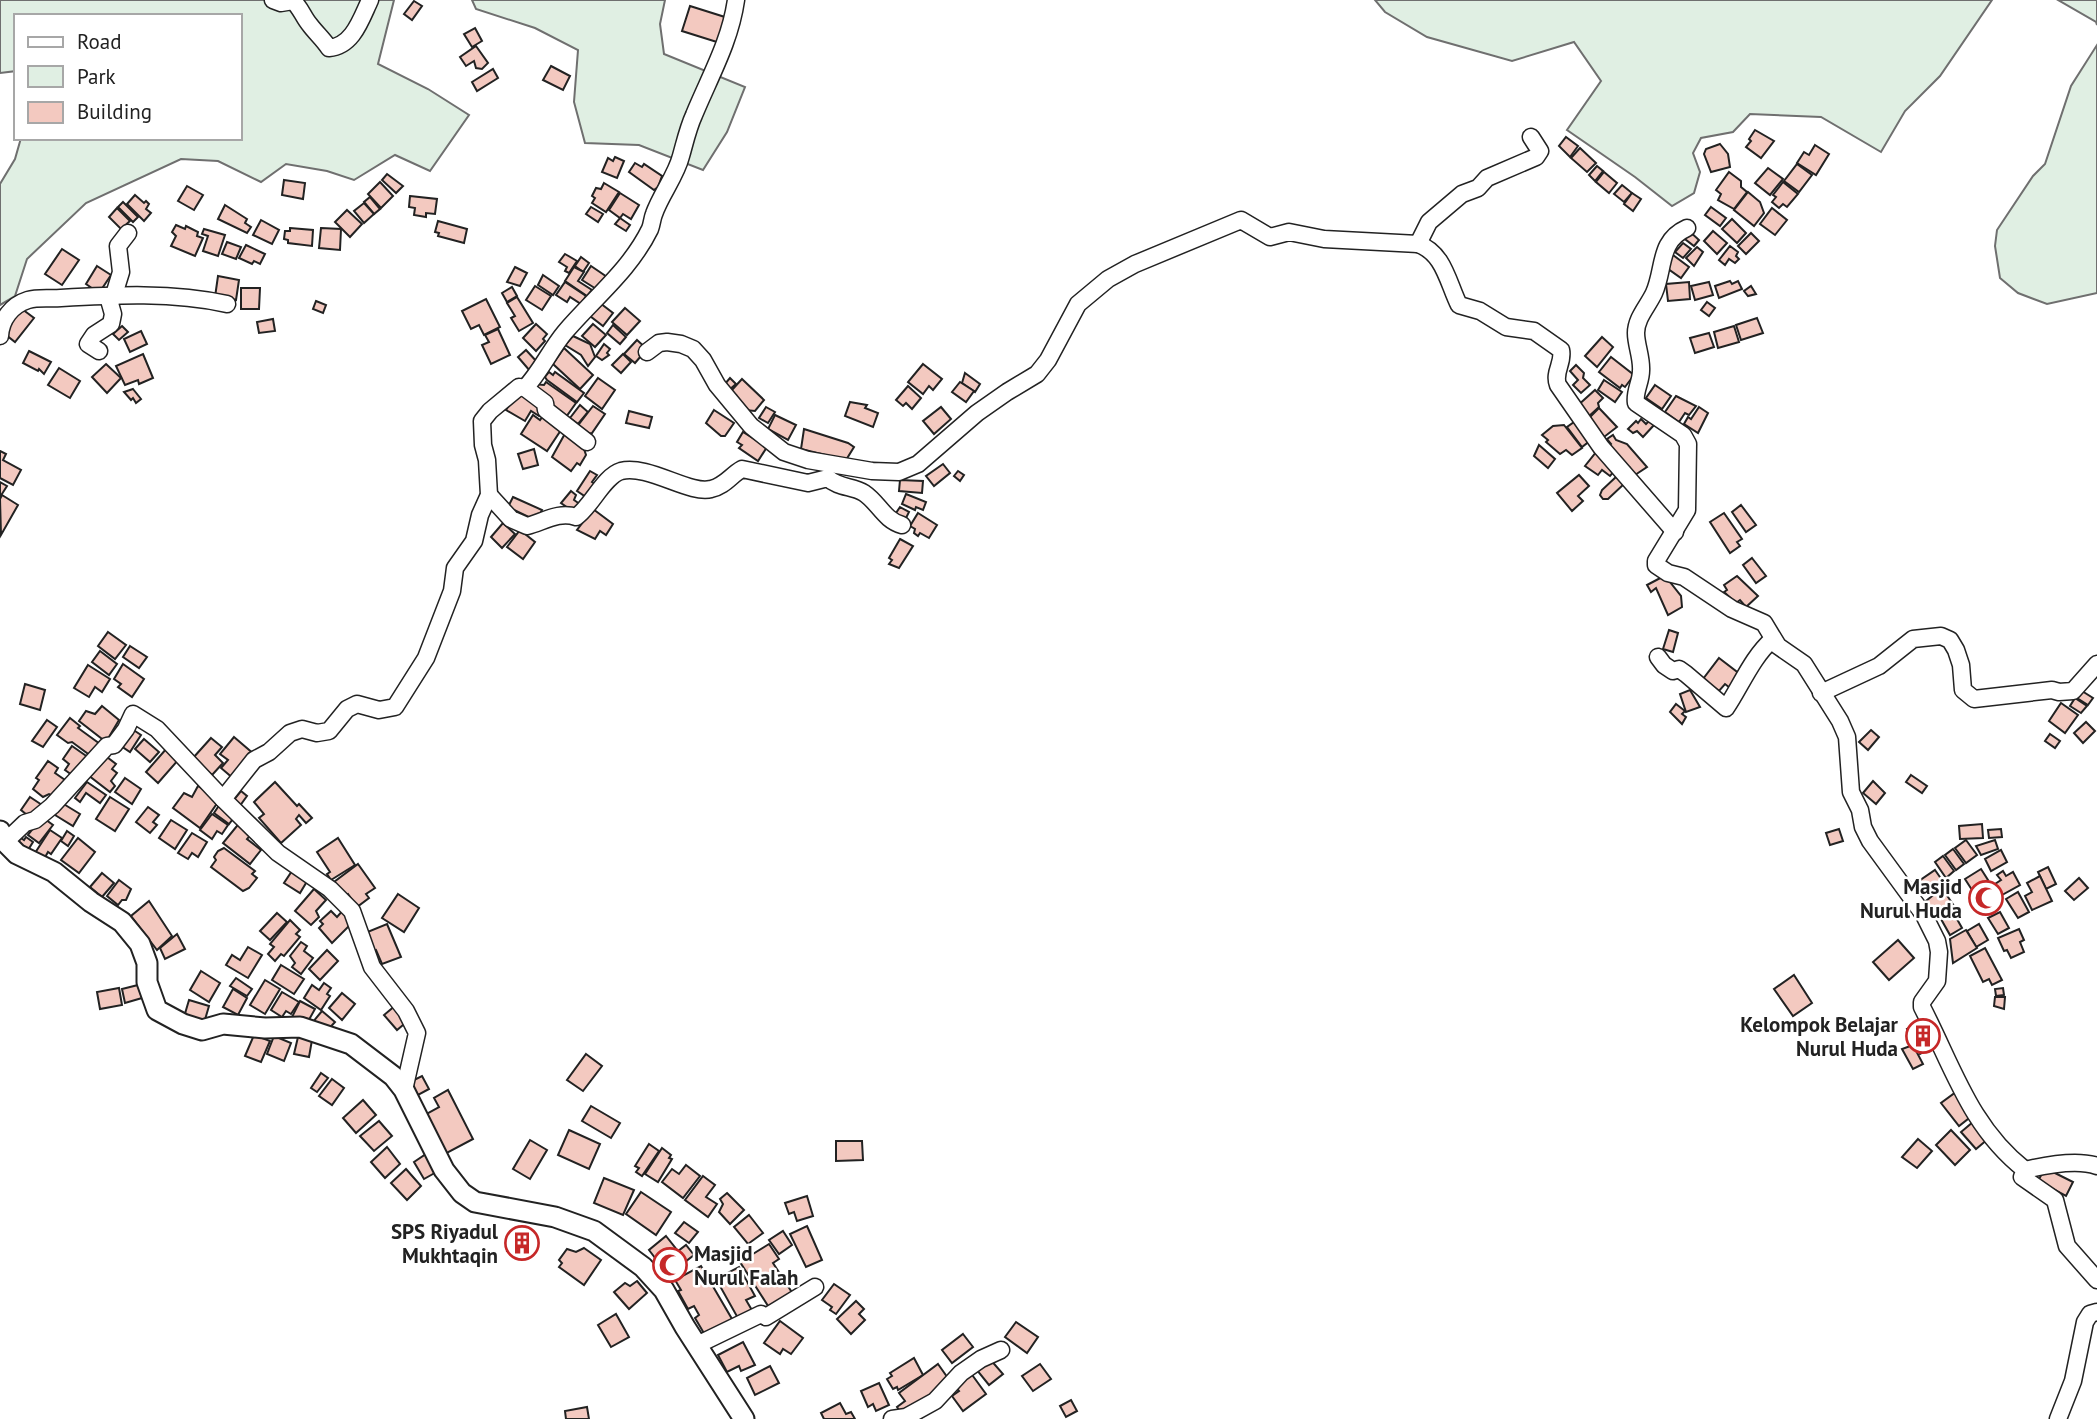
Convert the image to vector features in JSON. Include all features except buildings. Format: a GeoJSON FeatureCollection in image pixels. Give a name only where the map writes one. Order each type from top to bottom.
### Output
{"type":"FeatureCollection","features":[{"type":"Feature","properties":{"kind":"street"},"geometry":{"type":"LineString","coordinates":[[273,0],[281,3],[293,1],[329,48],[338,47],[347,41],[361,21],[370,0]]}},
{"type":"Feature","properties":{"kind":"street"},"geometry":{"type":"LineString","coordinates":[[525,388],[541,369],[562,335],[614,281],[652,226],[654,213],[681,157],[694,114],[722,53],[733,23],[736,0]]}},
{"type":"Feature","properties":{"kind":"street"},"geometry":{"type":"LineString","coordinates":[[1418,244],[1429,222],[1462,194],[1478,188],[1488,178],[1536,156],[1540,151],[1531,136]]}},
{"type":"Feature","properties":{"kind":"street"},"geometry":{"type":"LineString","coordinates":[[647,352],[659,343],[667,342],[693,349],[751,426],[764,439],[784,452],[808,460],[859,469],[899,472],[918,464],[977,413],[1037,374],[1048,360],[1078,304],[1108,279],[1145,260],[1241,220],[1270,237],[1289,232],[1324,239],[1418,244],[1426,248],[1444,267],[1459,305],[1480,312],[1504,326],[1534,331],[1561,350],[1563,355],[1556,375],[1558,386],[1601,447],[1675,532]]}},
{"type":"Feature","properties":{"kind":"street"},"geometry":{"type":"LineString","coordinates":[[1688,228],[1676,233],[1669,243],[1656,288],[1641,314],[1636,330],[1642,371],[1635,395],[1636,403],[1683,435],[1688,444],[1687,510],[1656,561],[1658,568],[1684,577],[1732,609],[1764,623],[1778,646],[1800,659],[1840,721],[1847,737],[1851,792],[1860,810],[1863,827],[1877,851],[1924,915],[1937,941],[1937,981],[1922,1002],[1922,1007],[1961,1093],[2006,1155],[2025,1170]]}},
{"type":"Feature","properties":{"kind":"street"},"geometry":{"type":"LineString","coordinates":[[99,351],[88,344],[94,335],[111,324],[113,314],[108,300],[113,298],[121,272],[118,246],[128,233]]}},
{"type":"Feature","properties":{"kind":"street"},"geometry":{"type":"LineString","coordinates":[[0,335],[6,316],[16,306],[31,299],[86,295],[113,298],[196,297],[227,304]]}},
{"type":"Feature","properties":{"kind":"street"},"geometry":{"type":"LineString","coordinates":[[587,442],[546,410],[545,403],[525,388],[519,387],[482,421],[489,495],[511,519],[527,526],[564,515],[576,517],[584,512],[618,472],[659,476],[705,490],[727,482],[742,468],[808,483],[828,478],[849,489],[861,491],[892,523],[902,525]]}},
{"type":"Feature","properties":{"kind":"street"},"geometry":{"type":"LineString","coordinates":[[223,799],[254,760],[270,752],[290,733],[302,729],[317,733],[327,732],[333,729],[348,709],[357,704],[379,710],[398,704],[426,658],[452,591],[455,568],[474,541],[480,515],[489,495]]}},
{"type":"Feature","properties":{"kind":"street"},"geometry":{"type":"LineString","coordinates":[[1821,693],[1879,666],[1913,639],[1941,636],[1954,644],[1961,665],[1963,690],[1974,699],[2052,690],[2073,691],[2097,664]]}},
{"type":"Feature","properties":{"kind":"street"},"geometry":{"type":"LineString","coordinates":[[1658,657],[1669,669],[1679,669],[1686,674],[1726,708],[1766,645],[1773,639]]}},
{"type":"Feature","properties":{"kind":"street"},"geometry":{"type":"LineString","coordinates":[[404,1090],[417,1032],[406,1011],[372,967],[352,911],[330,889],[278,853],[157,729],[133,715],[114,746],[107,746],[52,806],[35,820],[2,836],[17,854],[54,872],[91,902],[122,922],[140,944],[147,962],[147,982],[158,1010],[172,1019],[202,1030],[223,1024],[265,1028],[300,1027],[351,1044],[393,1076],[404,1090],[444,1170],[462,1193],[484,1204],[555,1217],[594,1231],[643,1267],[657,1282],[744,1419]]}},
{"type":"Feature","properties":{"kind":"street"},"geometry":{"type":"LineString","coordinates":[[2025,1170],[2088,1163],[2097,1166]]}},
{"type":"Feature","properties":{"kind":"street"},"geometry":{"type":"LineString","coordinates":[[2025,1170],[2022,1177],[2055,1200],[2067,1247],[2097,1280]]}},
{"type":"Feature","properties":{"kind":"street"},"geometry":{"type":"LineString","coordinates":[[696,1345],[761,1314],[766,1317],[815,1287]]}},
{"type":"Feature","properties":{"kind":"street"},"geometry":{"type":"LineString","coordinates":[[2058,1419],[2073,1381],[2085,1322],[2090,1314],[2097,1312]]}},
{"type":"Feature","properties":{"kind":"street"},"geometry":{"type":"LineString","coordinates":[[892,1419],[906,1417],[935,1401],[961,1373],[981,1359],[1001,1350]]}},
{"type":"Feature","properties":{"kind":"green space"},"geometry":{"type":"Polygon","coordinates":[[[0,0],[394,0],[378,64],[428,89],[469,115],[430,171],[395,155],[354,180],[327,171],[286,164],[261,182],[218,161],[181,159],[86,203],[27,259],[15,296],[0,305],[0,184],[15,159],[20,140],[242,140],[242,14],[14,14],[14,71],[0,73],[0,0]]]}},
{"type":"Feature","properties":{"kind":"green space"},"geometry":{"type":"Polygon","coordinates":[[[472,0],[665,0],[660,24],[664,54],[745,87],[727,132],[703,170],[639,145],[585,143],[574,102],[578,50],[535,28],[476,9],[472,0]]]}},
{"type":"Feature","properties":{"kind":"green space"},"geometry":{"type":"Polygon","coordinates":[[[1375,0],[1992,0],[1940,76],[1905,111],[1881,152],[1821,117],[1750,114],[1733,132],[1701,138],[1693,153],[1700,172],[1694,193],[1672,206],[1567,130],[1601,81],[1574,42],[1512,61],[1427,37],[1385,12],[1375,0]]]}},
{"type":"Feature","properties":{"kind":"green space"},"geometry":{"type":"Polygon","coordinates":[[[2058,0],[2097,0],[2097,25],[2096,22],[2058,0]]]}},
{"type":"Feature","properties":{"kind":"green space"},"geometry":{"type":"Polygon","coordinates":[[[2097,45],[2097,293],[2047,304],[2018,293],[2000,278],[1995,246],[1997,230],[2033,176],[2045,164],[2071,86],[2097,45]]]}},
{"type":"Feature","properties":{"kind":"place","name":"Masjid Nurul Huda"},"geometry":{"type":"Point","coordinates":[1986,898]}},
{"type":"Feature","properties":{"kind":"place","name":"Kelompok Belajar Nurul Huda"},"geometry":{"type":"Point","coordinates":[1923,1036]}},
{"type":"Feature","properties":{"kind":"place","name":"SPS Riyadul Mukhtaqin"},"geometry":{"type":"Point","coordinates":[522,1243]}},
{"type":"Feature","properties":{"kind":"place","name":"Masjid Nurul Falah"},"geometry":{"type":"Point","coordinates":[670,1265]}}]}
